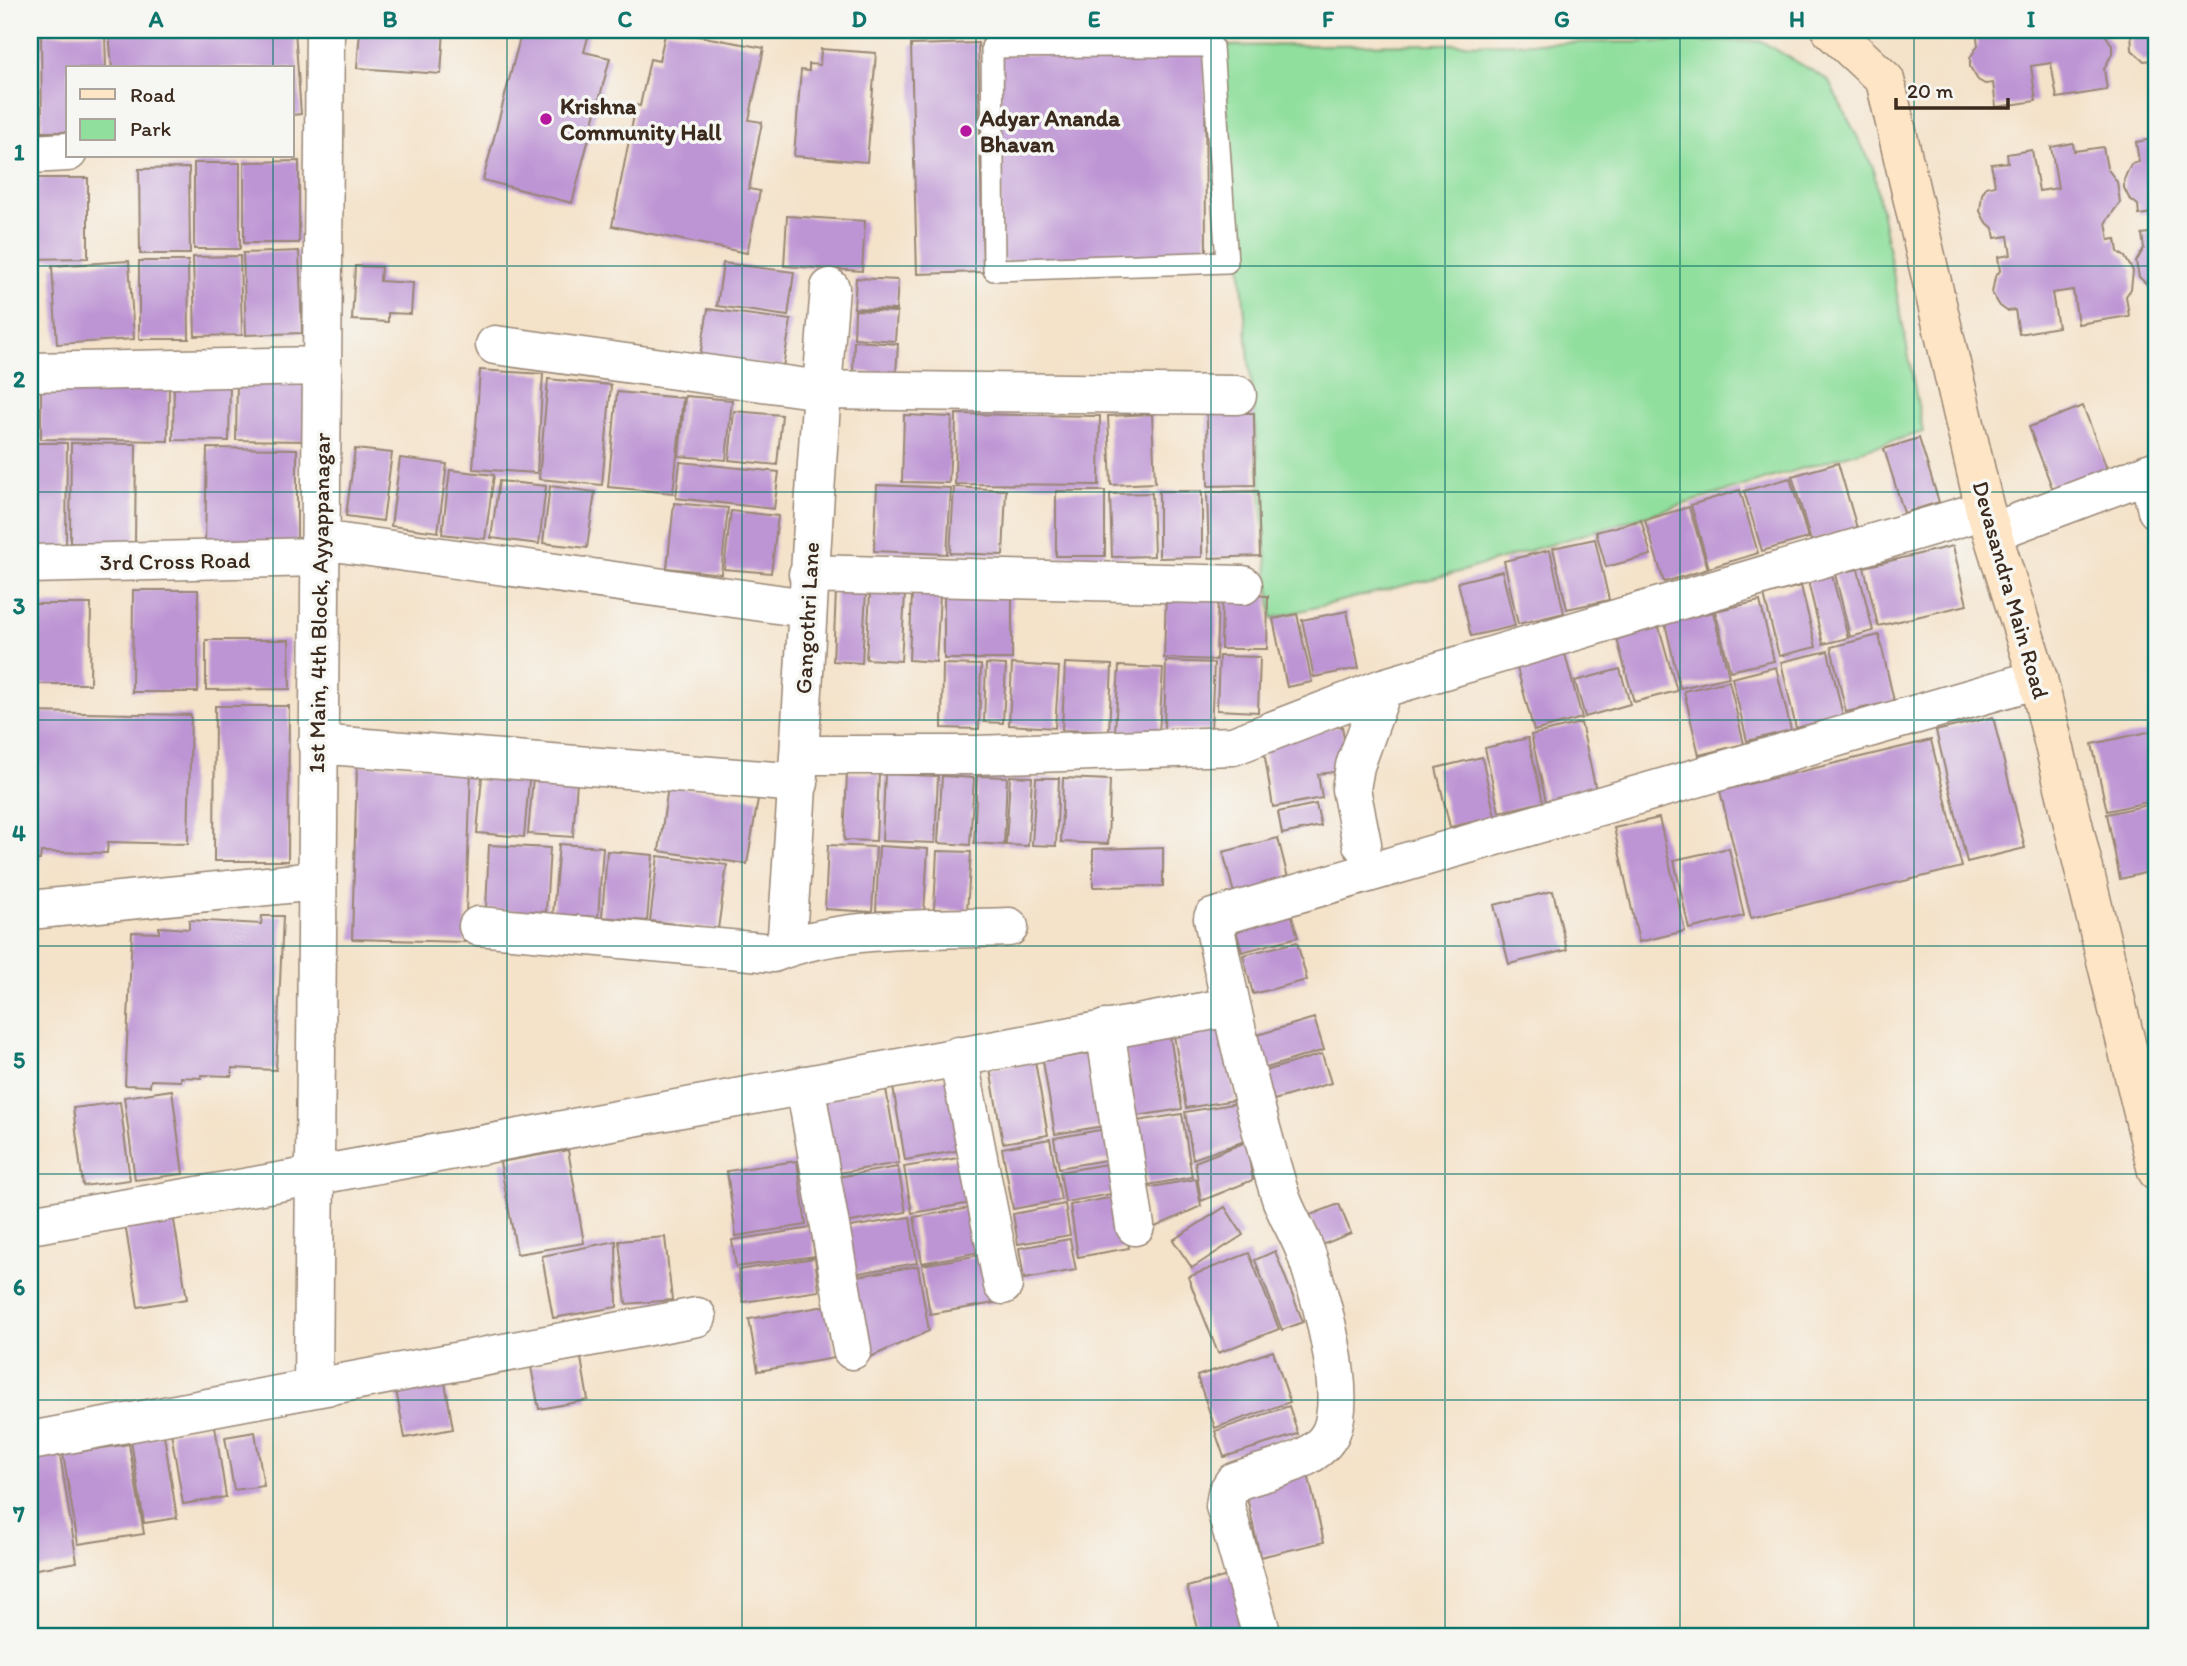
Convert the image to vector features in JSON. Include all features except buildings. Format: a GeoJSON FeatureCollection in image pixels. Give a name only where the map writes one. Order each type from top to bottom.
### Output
{"type":"FeatureCollection","features":[{"type":"Feature","properties":{"kind":"main road","name":"Devasandra Main Road"},"geometry":{"type":"LineString","coordinates":[[1831,30],[1885,79],[1989,521],[2038,679],[2157,1171]]}},
{"type":"Feature","properties":{"kind":"street","name":"1st Main, 4th Block, Ayyappanagar"},"geometry":{"type":"LineString","coordinates":[[313,1388],[322,366],[308,140],[326,30]]}},
{"type":"Feature","properties":{"kind":"street"},"geometry":{"type":"LineString","coordinates":[[30,154],[66,152]]}},
{"type":"Feature","properties":{"kind":"street","name":"Gangothri Lane"},"geometry":{"type":"LineString","coordinates":[[786,948],[800,769],[807,591],[830,288]]}},
{"type":"Feature","properties":{"kind":"street"},"geometry":{"type":"LineString","coordinates":[[495,345],[821,390],[1237,395]]}},
{"type":"Feature","properties":{"kind":"street"},"geometry":{"type":"LineString","coordinates":[[30,372],[322,366]]}},
{"type":"Feature","properties":{"kind":"street"},"geometry":{"type":"LineString","coordinates":[[317,744],[800,769],[976,755],[1233,747],[1383,688],[1989,521],[2153,472],[2157,510]]}},
{"type":"Feature","properties":{"kind":"street","name":"3rd Cross Road"},"geometry":{"type":"LineString","coordinates":[[30,564],[320,549],[807,591],[1243,585]]}},
{"type":"Feature","properties":{"kind":"street"},"geometry":{"type":"LineString","coordinates":[[1262,1636],[1225,1506],[1227,1493],[1234,1482],[1314,1453],[1330,1434],[1338,1410],[1338,1380],[1307,1254],[1280,1196],[1230,1007],[1213,918],[2038,679]]}},
{"type":"Feature","properties":{"kind":"street"},"geometry":{"type":"LineString","coordinates":[[1362,844],[1351,789],[1355,766],[1383,688]]}},
{"type":"Feature","properties":{"kind":"street"},"geometry":{"type":"LineString","coordinates":[[30,910],[316,881]]}},
{"type":"Feature","properties":{"kind":"street"},"geometry":{"type":"LineString","coordinates":[[478,926],[773,953],[835,936],[1009,926]]}},
{"type":"Feature","properties":{"kind":"street"},"geometry":{"type":"LineString","coordinates":[[30,1225],[313,1176],[1230,1007]]}},
{"type":"Feature","properties":{"kind":"street"},"geometry":{"type":"LineString","coordinates":[[1105,1030],[1135,1226]]}},
{"type":"Feature","properties":{"kind":"street"},"geometry":{"type":"LineString","coordinates":[[958,1056],[1003,1285]]}},
{"type":"Feature","properties":{"kind":"street"},"geometry":{"type":"LineString","coordinates":[[805,1085],[852,1350]]}},
{"type":"Feature","properties":{"kind":"street"},"geometry":{"type":"LineString","coordinates":[[30,1441],[697,1317]]}},
{"type":"Feature","properties":{"kind":"lane"},"geometry":{"type":"LineString","coordinates":[[1117,38],[1212,46],[1227,262],[994,270],[992,47],[1117,38]]}},
{"type":"Feature","properties":{"kind":"green space"},"geometry":{"type":"Polygon","coordinates":[[[1761,41],[1828,80],[1873,167],[1923,432],[1459,572],[1272,618],[1221,46],[1761,41]]]}},
{"type":"Feature","properties":{"kind":"place","name":"Krishna Community Hall"},"geometry":{"type":"Point","coordinates":[546,119]}},
{"type":"Feature","properties":{"kind":"place","name":"Adyar Ananda Bhavan"},"geometry":{"type":"Point","coordinates":[966,131]}}]}
